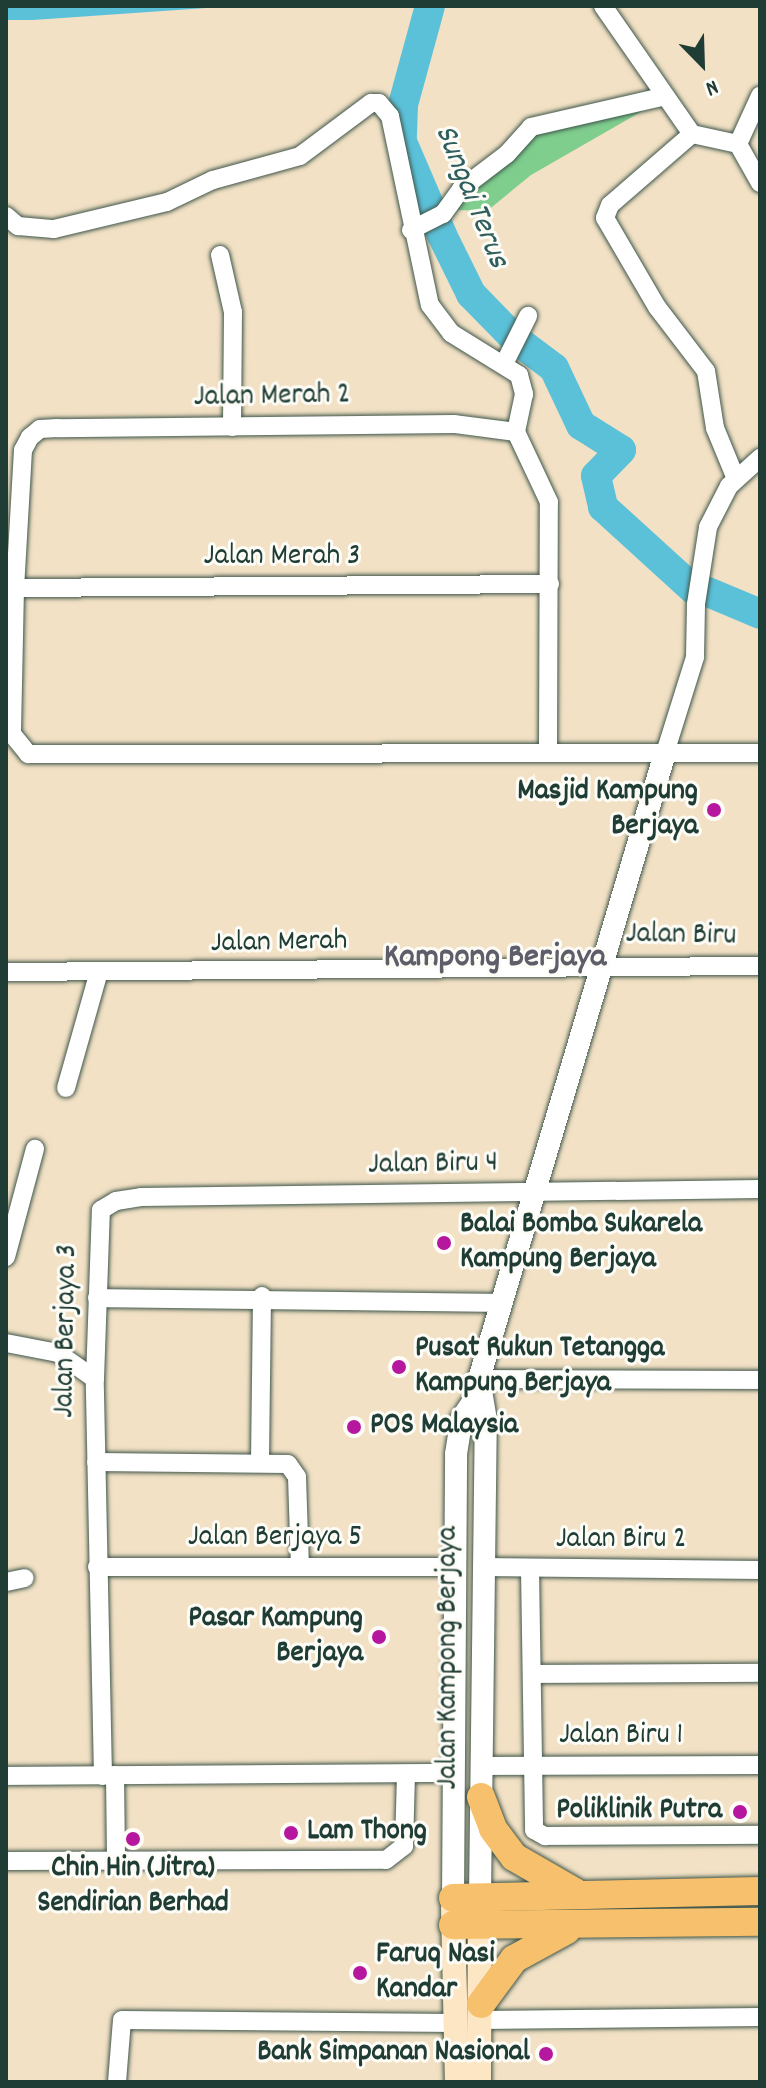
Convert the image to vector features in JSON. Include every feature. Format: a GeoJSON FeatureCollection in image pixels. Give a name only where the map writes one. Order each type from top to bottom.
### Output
{"type":"FeatureCollection","features":[{"type":"Feature","properties":{"kind":"main road"},"geometry":{"type":"LineString","coordinates":[[481,1797],[493,1829],[514,1857],[579,1894]]}},
{"type":"Feature","properties":{"kind":"main road"},"geometry":{"type":"LineString","coordinates":[[467,1911],[579,1894],[760,1891]]}},
{"type":"Feature","properties":{"kind":"main road"},"geometry":{"type":"LineString","coordinates":[[467,1911],[587,1923],[760,1922]]}},
{"type":"Feature","properties":{"kind":"main road"},"geometry":{"type":"LineString","coordinates":[[467,1911],[480,2012],[479,2082]]}},
{"type":"Feature","properties":{"kind":"main road"},"geometry":{"type":"LineString","coordinates":[[457,2082],[455,2023],[467,1911]]}},
{"type":"Feature","properties":{"kind":"main road"},"geometry":{"type":"LineString","coordinates":[[480,2012],[530,1946],[587,1923]]}},
{"type":"Feature","properties":{"kind":"street"},"geometry":{"type":"LineString","coordinates":[[603,6],[662,97],[692,134],[738,144],[760,183]]}},
{"type":"Feature","properties":{"kind":"street"},"geometry":{"type":"LineString","coordinates":[[738,144],[760,96]]}},
{"type":"Feature","properties":{"kind":"street"},"geometry":{"type":"LineString","coordinates":[[416,228],[443,214],[461,189],[507,154],[531,127],[662,97]]}},
{"type":"Feature","properties":{"kind":"street"},"geometry":{"type":"LineString","coordinates":[[6,216],[18,226],[54,229],[167,202],[213,180],[300,156],[371,103],[379,103],[390,116],[416,228],[422,286],[437,319],[451,333],[506,358],[524,384],[516,432],[549,502],[548,750],[760,753]]}},
{"type":"Feature","properties":{"kind":"street"},"geometry":{"type":"LineString","coordinates":[[692,134],[610,205],[605,218],[657,307],[706,371],[715,428],[736,479]]}},
{"type":"Feature","properties":{"kind":"street"},"geometry":{"type":"LineString","coordinates":[[220,255],[233,312],[232,427]]}},
{"type":"Feature","properties":{"kind":"street"},"geometry":{"type":"LineString","coordinates":[[506,358],[525,324]]}},
{"type":"Feature","properties":{"kind":"street","name":"Jalan Merah 2"},"geometry":{"type":"LineString","coordinates":[[516,432],[454,424],[40,429],[23,450],[15,588],[12,734],[28,754],[548,750]]}},
{"type":"Feature","properties":{"kind":"street"},"geometry":{"type":"LineString","coordinates":[[665,753],[695,657],[696,604],[708,527],[736,479],[760,458]]}},
{"type":"Feature","properties":{"kind":"street","name":"Jalan Merah 3"},"geometry":{"type":"LineString","coordinates":[[15,588],[550,584]]}},
{"type":"Feature","properties":{"kind":"street","name":"Jalan Kampong Berjaya"},"geometry":{"type":"LineString","coordinates":[[467,1911],[454,1773],[453,1567],[456,1454],[462,1418],[479,1386],[498,1303],[665,753]]}},
{"type":"Feature","properties":{"kind":"street","name":"Jalan Biru"},"geometry":{"type":"LineString","coordinates":[[601,965],[760,966]]}},
{"type":"Feature","properties":{"kind":"street","name":"Jalan Merah"},"geometry":{"type":"LineString","coordinates":[[6,972],[98,975],[601,965]]}},
{"type":"Feature","properties":{"kind":"street"},"geometry":{"type":"LineString","coordinates":[[66,1088],[98,975]]}},
{"type":"Feature","properties":{"kind":"street"},"geometry":{"type":"LineString","coordinates":[[6,1257],[35,1149]]}},
{"type":"Feature","properties":{"kind":"street","name":"Jalan Biru 4"},"geometry":{"type":"LineString","coordinates":[[108,1204],[141,1197],[760,1189]]}},
{"type":"Feature","properties":{"kind":"street","name":"Jalan Berjaya 3"},"geometry":{"type":"LineString","coordinates":[[108,1204],[98,1216],[95,1379],[97,1567],[116,1863]]}},
{"type":"Feature","properties":{"kind":"street"},"geometry":{"type":"LineString","coordinates":[[260,1461],[262,1296]]}},
{"type":"Feature","properties":{"kind":"street"},"geometry":{"type":"LineString","coordinates":[[97,1298],[262,1296],[498,1303]]}},
{"type":"Feature","properties":{"kind":"street"},"geometry":{"type":"LineString","coordinates":[[6,1343],[58,1353],[95,1379]]}},
{"type":"Feature","properties":{"kind":"street"},"geometry":{"type":"LineString","coordinates":[[479,1386],[760,1380]]}},
{"type":"Feature","properties":{"kind":"street","name":"Jalan Kampong Berjaya"},"geometry":{"type":"LineString","coordinates":[[467,1911],[481,1797],[486,1420],[479,1386]]}},
{"type":"Feature","properties":{"kind":"street"},"geometry":{"type":"LineString","coordinates":[[96,1462],[260,1461],[288,1464],[297,1477],[300,1566]]}},
{"type":"Feature","properties":{"kind":"street","name":"Jalan Berjaya 5"},"geometry":{"type":"LineString","coordinates":[[97,1567],[453,1567]]}},
{"type":"Feature","properties":{"kind":"street"},"geometry":{"type":"LineString","coordinates":[[453,1567],[482,1567]]}},
{"type":"Feature","properties":{"kind":"street","name":"Jalan Biru 2"},"geometry":{"type":"LineString","coordinates":[[482,1567],[760,1570]]}},
{"type":"Feature","properties":{"kind":"street"},"geometry":{"type":"LineString","coordinates":[[530,1569],[535,1674],[535,1765],[531,1820],[545,1836],[760,1835]]}},
{"type":"Feature","properties":{"kind":"street"},"geometry":{"type":"LineString","coordinates":[[6,1582],[25,1578]]}},
{"type":"Feature","properties":{"kind":"street"},"geometry":{"type":"LineString","coordinates":[[535,1674],[760,1673]]}},
{"type":"Feature","properties":{"kind":"street","name":"Jalan Biru 1"},"geometry":{"type":"LineString","coordinates":[[481,1766],[760,1765]]}},
{"type":"Feature","properties":{"kind":"street"},"geometry":{"type":"LineString","coordinates":[[6,1776],[454,1773]]}},
{"type":"Feature","properties":{"kind":"street"},"geometry":{"type":"LineString","coordinates":[[6,1861],[386,1860],[404,1846],[406,1774]]}},
{"type":"Feature","properties":{"kind":"street"},"geometry":{"type":"LineString","coordinates":[[480,2012],[760,2017]]}},
{"type":"Feature","properties":{"kind":"street"},"geometry":{"type":"LineString","coordinates":[[117,2082],[122,2020],[455,2023]]}},
{"type":"Feature","properties":{"kind":"green space"},"geometry":{"type":"Polygon","coordinates":[[[651,106],[531,175],[487,211],[455,210],[456,198],[533,132],[651,106]]]}},
{"type":"Feature","properties":{"kind":"water"},"geometry":{"type":"Polygon","coordinates":[[[6,6],[235,6],[6,20],[6,6]]]}},
{"type":"Feature","properties":{"kind":"waterway","name":"Sungai Terus"},"geometry":{"type":"LineString","coordinates":[[430,6],[403,105],[402,142],[442,235],[471,294],[514,338],[554,368],[581,425],[621,450],[596,476],[603,507],[693,589]]}},
{"type":"Feature","properties":{"kind":"waterway","name":"Sungai Terus"},"geometry":{"type":"LineString","coordinates":[[708,592],[760,614]]}},
{"type":"Feature","properties":{"kind":"place","name":"Masjid Kampung Berjaya"},"geometry":{"type":"Point","coordinates":[714,810]}},
{"type":"Feature","properties":{"kind":"place","name":"Balai Bomba Sukarela Kampung Berjaya"},"geometry":{"type":"Point","coordinates":[444,1243]}},
{"type":"Feature","properties":{"kind":"place","name":"Pusat Rukun Tetangga Kampung Berjaya"},"geometry":{"type":"Point","coordinates":[399,1367]}},
{"type":"Feature","properties":{"kind":"place","name":"POS Malaysia"},"geometry":{"type":"Point","coordinates":[354,1427]}},
{"type":"Feature","properties":{"kind":"place","name":"Pasar Kampung Berjaya"},"geometry":{"type":"Point","coordinates":[379,1637]}},
{"type":"Feature","properties":{"kind":"place","name":"Poliklinik Putra"},"geometry":{"type":"Point","coordinates":[740,1812]}},
{"type":"Feature","properties":{"kind":"place","name":"Lam Thong"},"geometry":{"type":"Point","coordinates":[291,1833]}},
{"type":"Feature","properties":{"kind":"place","name":"Chin Hin (Jitra) Sendirian Berhad"},"geometry":{"type":"Point","coordinates":[133,1839]}},
{"type":"Feature","properties":{"kind":"place","name":"Faruq Nasi Kandar"},"geometry":{"type":"Point","coordinates":[360,1973]}},
{"type":"Feature","properties":{"kind":"place","name":"Bank Simpanan Nasional"},"geometry":{"type":"Point","coordinates":[546,2054]}},
{"type":"Feature","properties":{"kind":"district","name":"Kampong Berjaya"},"geometry":{"type":"Point","coordinates":[495,959]}}]}
